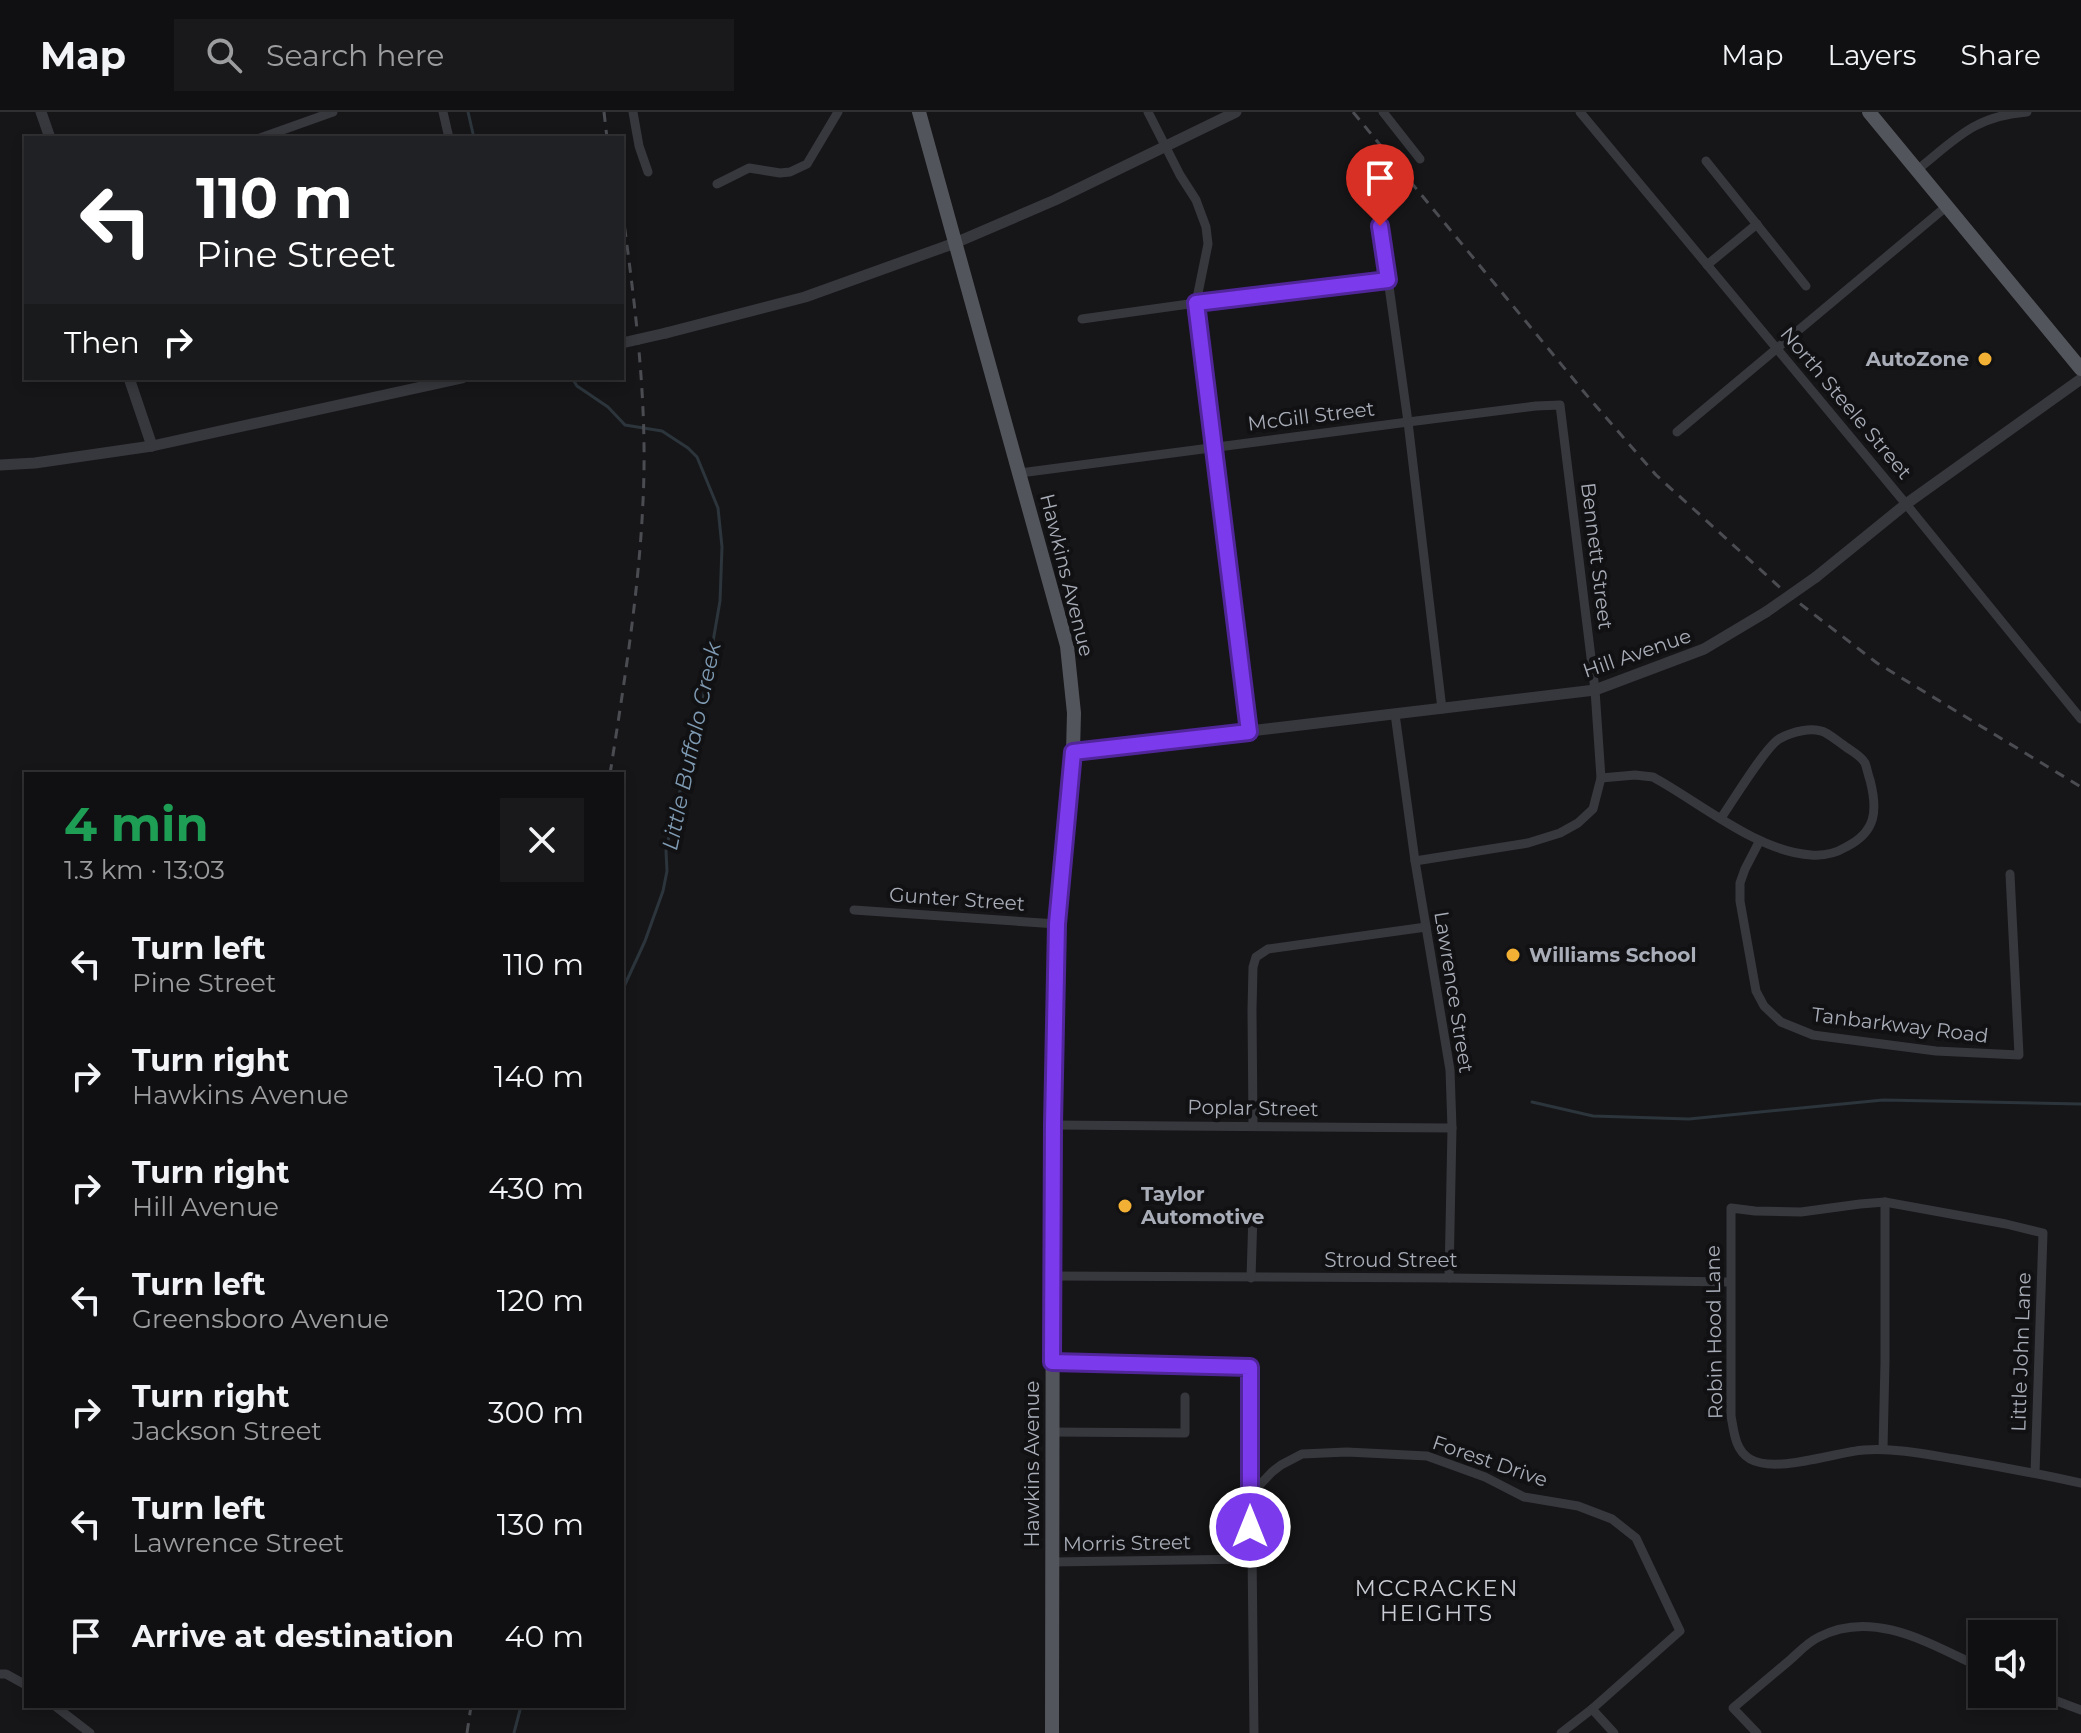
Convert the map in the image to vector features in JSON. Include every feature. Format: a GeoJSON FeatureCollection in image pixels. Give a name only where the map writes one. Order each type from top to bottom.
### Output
{"type":"FeatureCollection","features":[{"type":"Feature","properties":{"kind":"main road","name":"Hawkins Avenue"},"geometry":{"type":"LineString","coordinates":[[919,112],[1067,644],[1074,713],[1057,924],[1052,1276],[1052,1733]]}},
{"type":"Feature","properties":{"kind":"main road"},"geometry":{"type":"LineString","coordinates":[[1869,112],[2081,369]]}},
{"type":"Feature","properties":{"kind":"street"},"geometry":{"type":"LineString","coordinates":[[41,112],[49,136]]}},
{"type":"Feature","properties":{"kind":"street"},"geometry":{"type":"LineString","coordinates":[[266,136],[333,112]]}},
{"type":"Feature","properties":{"kind":"street"},"geometry":{"type":"LineString","coordinates":[[443,112],[449,136]]}},
{"type":"Feature","properties":{"kind":"street"},"geometry":{"type":"LineString","coordinates":[[633,112],[639,146],[648,172]]}},
{"type":"Feature","properties":{"kind":"street"},"geometry":{"type":"LineString","coordinates":[[717,184],[749,168],[780,173],[799,169],[807,164],[838,112]]}},
{"type":"Feature","properties":{"kind":"street"},"geometry":{"type":"LineString","coordinates":[[1148,112],[1196,200],[1206,227],[1208,244],[1196,303],[1249,732]]}},
{"type":"Feature","properties":{"kind":"street"},"geometry":{"type":"LineString","coordinates":[[624,343],[805,297],[955,243],[1055,200],[1236,112]]}},
{"type":"Feature","properties":{"kind":"street"},"geometry":{"type":"LineString","coordinates":[[1383,112],[1420,159]]}},
{"type":"Feature","properties":{"kind":"street","name":"North Steele Street"},"geometry":{"type":"LineString","coordinates":[[1580,112],[2081,719]]}},
{"type":"Feature","properties":{"kind":"street"},"geometry":{"type":"LineString","coordinates":[[1917,170],[1975,125],[1992,117],[2027,112]]}},
{"type":"Feature","properties":{"kind":"street"},"geometry":{"type":"LineString","coordinates":[[1706,161],[1806,286]]}},
{"type":"Feature","properties":{"kind":"street"},"geometry":{"type":"LineString","coordinates":[[1373,172],[1408,422],[1442,709]]}},
{"type":"Feature","properties":{"kind":"street"},"geometry":{"type":"LineString","coordinates":[[1677,432],[1947,206]]}},
{"type":"Feature","properties":{"kind":"street"},"geometry":{"type":"LineString","coordinates":[[1707,265],[1757,224]]}},
{"type":"Feature","properties":{"kind":"street"},"geometry":{"type":"LineString","coordinates":[[1082,319],[1388,280]]}},
{"type":"Feature","properties":{"kind":"street","name":"Hill Avenue"},"geometry":{"type":"LineString","coordinates":[[1073,752],[1595,690],[1704,649],[1766,612],[1816,577],[1906,504],[2081,379]]}},
{"type":"Feature","properties":{"kind":"street"},"geometry":{"type":"LineString","coordinates":[[130,380],[152,446]]}},
{"type":"Feature","properties":{"kind":"street"},"geometry":{"type":"LineString","coordinates":[[0,465],[152,446],[453,380]]}},
{"type":"Feature","properties":{"kind":"street","name":"McGill Street"},"geometry":{"type":"LineString","coordinates":[[1020,473],[1560,405]]}},
{"type":"Feature","properties":{"kind":"street","name":"Bennett Street"},"geometry":{"type":"LineString","coordinates":[[1415,861],[1528,843],[1560,833],[1578,823],[1593,809],[1601,778],[1595,690],[1560,405]]}},
{"type":"Feature","properties":{"kind":"street","name":"Lawrence Street"},"geometry":{"type":"LineString","coordinates":[[1395,714],[1415,861],[1449,1060],[1452,1128],[1449,1278]]}},
{"type":"Feature","properties":{"kind":"street"},"geometry":{"type":"LineString","coordinates":[[1601,778],[1653,777],[1759,842],[1812,855],[1842,850],[1868,831],[1874,811],[1872,788],[1862,759],[1821,731],[1792,733],[1771,745],[1721,818]]}},
{"type":"Feature","properties":{"kind":"street","name":"Tanbarkway Road"},"geometry":{"type":"LineString","coordinates":[[1759,842],[1740,883],[1740,901],[1756,991],[1764,1006],[1781,1022],[1813,1035],[1936,1051],[2019,1055],[2010,874]]}},
{"type":"Feature","properties":{"kind":"street","name":"Gunter Street"},"geometry":{"type":"LineString","coordinates":[[854,910],[1057,924]]}},
{"type":"Feature","properties":{"kind":"street"},"geometry":{"type":"LineString","coordinates":[[1253,1126],[1252,996],[1256,957],[1268,949],[1426,927]]}},
{"type":"Feature","properties":{"kind":"street","name":"Poplar Street"},"geometry":{"type":"LineString","coordinates":[[1053,1125],[1452,1128]]}},
{"type":"Feature","properties":{"kind":"street"},"geometry":{"type":"LineString","coordinates":[[1883,1449],[1885,1202]]}},
{"type":"Feature","properties":{"kind":"street","name":"Robin Hood Lane"},"geometry":{"type":"LineString","coordinates":[[1885,1202],[1801,1212],[1731,1208],[1731,1416],[1736,1442],[1749,1459],[1769,1465],[1883,1449],[1918,1452],[2081,1483]]}},
{"type":"Feature","properties":{"kind":"street","name":"Little John Lane"},"geometry":{"type":"LineString","coordinates":[[1885,1202],[2043,1233],[2035,1473]]}},
{"type":"Feature","properties":{"kind":"street"},"geometry":{"type":"LineString","coordinates":[[1251,1278],[1253,1214]]}},
{"type":"Feature","properties":{"kind":"street","name":"Stroud Street"},"geometry":{"type":"LineString","coordinates":[[1052,1276],[1730,1282]]}},
{"type":"Feature","properties":{"kind":"street"},"geometry":{"type":"LineString","coordinates":[[1052,1362],[1250,1367],[1254,1733]]}},
{"type":"Feature","properties":{"kind":"street"},"geometry":{"type":"LineString","coordinates":[[1052,1432],[1185,1433],[1185,1397]]}},
{"type":"Feature","properties":{"kind":"street","name":"Forest Drive"},"geometry":{"type":"LineString","coordinates":[[1250,1495],[1272,1472],[1302,1454],[1347,1452],[1427,1456],[1485,1477],[1524,1497],[1578,1506],[1612,1519],[1636,1538],[1680,1631],[1592,1709]]}},
{"type":"Feature","properties":{"kind":"street","name":"Morris Street"},"geometry":{"type":"LineString","coordinates":[[1052,1562],[1251,1559]]}},
{"type":"Feature","properties":{"kind":"street"},"geometry":{"type":"LineString","coordinates":[[1757,1733],[1733,1708],[1816,1638],[1835,1630],[1878,1626],[1922,1640],[1968,1661]]}},
{"type":"Feature","properties":{"kind":"street"},"geometry":{"type":"LineString","coordinates":[[0,1674],[24,1684]]}},
{"type":"Feature","properties":{"kind":"street"},"geometry":{"type":"LineString","coordinates":[[2056,1701],[2081,1710]]}},
{"type":"Feature","properties":{"kind":"street"},"geometry":{"type":"LineString","coordinates":[[58,1708],[90,1733]]}},
{"type":"Feature","properties":{"kind":"street"},"geometry":{"type":"LineString","coordinates":[[1561,1733],[1592,1709],[1614,1733]]}},
{"type":"Feature","properties":{"kind":"waterway","name":"Little Buffalo Creek"},"geometry":{"type":"LineString","coordinates":[[468,112],[474,136]]}},
{"type":"Feature","properties":{"kind":"waterway","name":"Little Buffalo Creek"},"geometry":{"type":"LineString","coordinates":[[573,380],[577,386],[608,407],[625,425],[662,431],[697,457],[718,508],[722,547],[720,601],[696,740],[675,807],[666,851],[667,871],[663,891],[624,987]]}},
{"type":"Feature","properties":{"kind":"waterway"},"geometry":{"type":"LineString","coordinates":[[1532,1102],[1593,1116],[1689,1119],[1883,1100],[2081,1104]]}},
{"type":"Feature","properties":{"kind":"waterway","name":"Little Buffalo Creek"},"geometry":{"type":"LineString","coordinates":[[514,1733],[520,1708]]}},
{"type":"Feature","properties":{"kind":"railway"},"geometry":{"type":"LineString","coordinates":[[604,112],[607,136]]}},
{"type":"Feature","properties":{"kind":"railway"},"geometry":{"type":"LineString","coordinates":[[1353,112],[1656,475],[1785,592],[1877,663],[2081,787]]}},
{"type":"Feature","properties":{"kind":"railway"},"geometry":{"type":"LineString","coordinates":[[610,772],[634,604],[644,464],[639,354],[624,224]]}},
{"type":"Feature","properties":{"kind":"railway"},"geometry":{"type":"LineString","coordinates":[[467,1733],[471,1708]]}},
{"type":"Feature","properties":{"kind":"place","name":"AutoZone"},"geometry":{"type":"Point","coordinates":[1985,359]}},
{"type":"Feature","properties":{"kind":"place","name":"Williams School"},"geometry":{"type":"Point","coordinates":[1513,955]}},
{"type":"Feature","properties":{"kind":"place","name":"Taylor Automotive"},"geometry":{"type":"Point","coordinates":[1125,1206]}},
{"type":"Feature","properties":{"kind":"district","name":"MCCRACKEN HEIGHTS"},"geometry":{"type":"Point","coordinates":[1437,1600]}},
{"type":"Feature","properties":{"kind":"route"},"geometry":{"type":"LineString","coordinates":[[1250,1527],[1250,1367],[1052,1362],[1057,924],[1073,752],[1249,732],[1196,303],[1388,280],[1380,226]]}}]}
